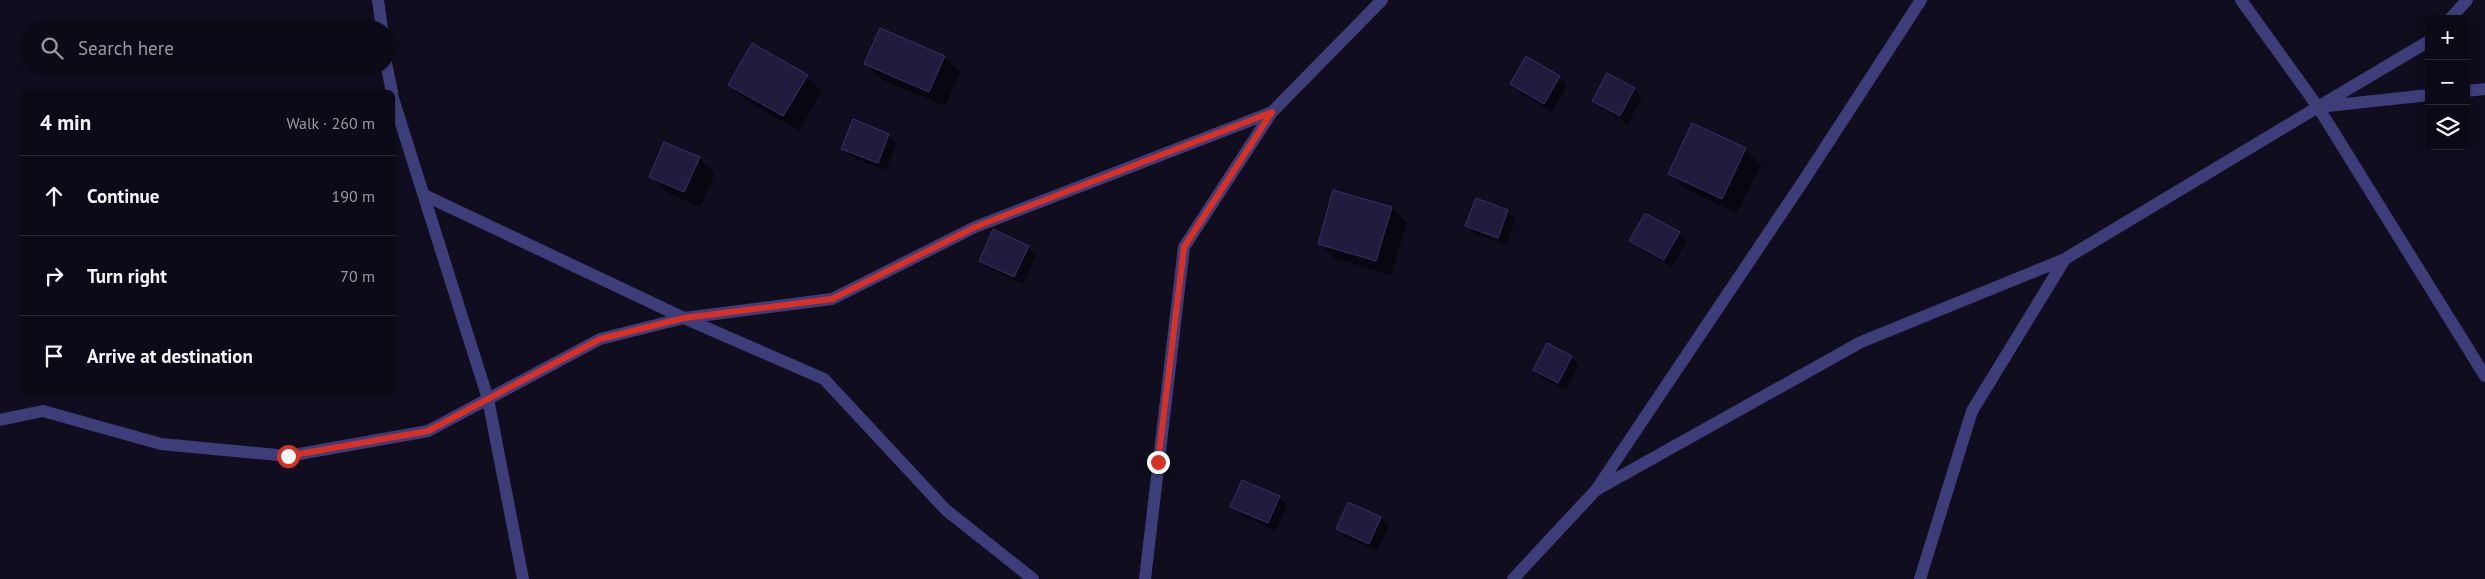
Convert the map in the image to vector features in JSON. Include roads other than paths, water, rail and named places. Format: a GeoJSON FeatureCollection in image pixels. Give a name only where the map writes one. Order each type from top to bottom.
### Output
{"type":"FeatureCollection","features":[{"type":"Feature","properties":{"kind":"street"},"geometry":{"type":"LineString","coordinates":[[378,0],[381,20]]}},
{"type":"Feature","properties":{"kind":"street"},"geometry":{"type":"LineString","coordinates":[[1145,579],[1184,247],[1272,112],[1382,0]]}},
{"type":"Feature","properties":{"kind":"street"},"geometry":{"type":"LineString","coordinates":[[1513,579],[1596,490],[1804,180],[1921,0]]}},
{"type":"Feature","properties":{"kind":"street"},"geometry":{"type":"LineString","coordinates":[[2241,0],[2318,107],[2485,376]]}},
{"type":"Feature","properties":{"kind":"street"},"geometry":{"type":"LineString","coordinates":[[2454,15],[2467,0]]}},
{"type":"Feature","properties":{"kind":"street"},"geometry":{"type":"LineString","coordinates":[[1596,490],[1861,342],[2065,259],[2425,44]]}},
{"type":"Feature","properties":{"kind":"street"},"geometry":{"type":"LineString","coordinates":[[388,75],[391,90]]}},
{"type":"Feature","properties":{"kind":"street"},"geometry":{"type":"LineString","coordinates":[[2470,91],[2485,89]]}},
{"type":"Feature","properties":{"kind":"street"},"geometry":{"type":"LineString","coordinates":[[2318,107],[2425,95]]}},
{"type":"Feature","properties":{"kind":"street"},"geometry":{"type":"LineString","coordinates":[[395,103],[488,399],[523,579]]}},
{"type":"Feature","properties":{"kind":"street"},"geometry":{"type":"LineString","coordinates":[[0,420],[43,411],[162,444],[288,456],[428,431],[600,339],[684,318],[832,299],[975,227],[1272,112]]}},
{"type":"Feature","properties":{"kind":"street"},"geometry":{"type":"LineString","coordinates":[[424,194],[684,318],[824,379],[946,510],[1033,579]]}},
{"type":"Feature","properties":{"kind":"street"},"geometry":{"type":"LineString","coordinates":[[1920,579],[1972,411],[2065,259]]}}]}
